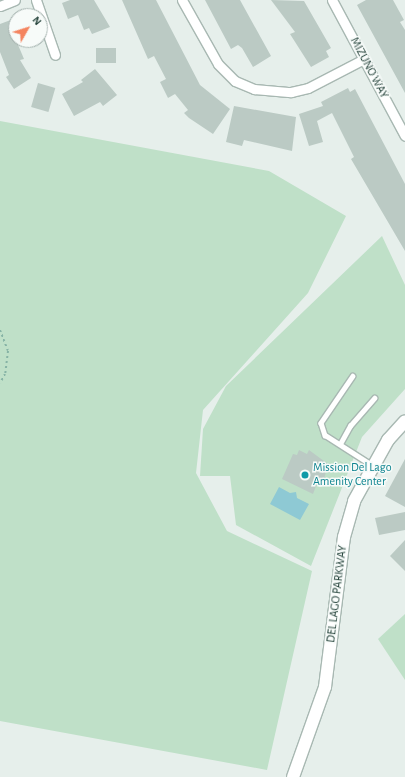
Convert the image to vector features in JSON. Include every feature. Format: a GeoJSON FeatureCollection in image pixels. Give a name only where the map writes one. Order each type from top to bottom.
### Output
{"type":"FeatureCollection","features":[{"type":"Feature","properties":{"kind":"street"},"geometry":{"type":"LineString","coordinates":[[0,6],[15,0]]}},
{"type":"Feature","properties":{"kind":"street"},"geometry":{"type":"LineString","coordinates":[[36,0],[55,54]]}},
{"type":"Feature","properties":{"kind":"street"},"geometry":{"type":"LineString","coordinates":[[182,0],[218,64],[235,81],[254,89],[291,92],[308,88],[364,59]]}},
{"type":"Feature","properties":{"kind":"street","name":"MIZUNO WAY"},"geometry":{"type":"LineString","coordinates":[[332,0],[405,136]]}},
{"type":"Feature","properties":{"kind":"street","name":"DEL LAGO PARKWAY"},"geometry":{"type":"LineString","coordinates":[[293,777],[325,687],[344,537],[354,501],[372,465],[405,421]]}},
{"type":"Feature","properties":{"kind":"lane"},"geometry":{"type":"LineString","coordinates":[[353,376],[321,423],[325,435],[372,465]]}},
{"type":"Feature","properties":{"kind":"lane"},"geometry":{"type":"LineString","coordinates":[[340,444],[350,426],[374,398]]}},
{"type":"Feature","properties":{"kind":"path"},"geometry":{"type":"LineString","coordinates":[[0,330],[8,350],[5,374],[0,383]]}},
{"type":"Feature","properties":{"kind":"green space"},"geometry":{"type":"Polygon","coordinates":[[[0,121],[269,171],[346,216],[308,293],[203,410],[196,473],[227,531],[312,571],[267,770],[0,721],[0,121]]]}},
{"type":"Feature","properties":{"kind":"green space"},"geometry":{"type":"Polygon","coordinates":[[[382,236],[405,285],[405,389],[362,437],[311,566],[236,525],[230,476],[200,476],[203,429],[226,386],[382,236]]]}},
{"type":"Feature","properties":{"kind":"green space"},"geometry":{"type":"Polygon","coordinates":[[[405,614],[405,680],[378,639],[405,614]]]}},
{"type":"Feature","properties":{"kind":"water"},"geometry":{"type":"Polygon","coordinates":[[[279,487],[290,493],[296,492],[297,498],[309,504],[300,520],[270,504],[279,487]]]}},
{"type":"Feature","properties":{"kind":"building"},"geometry":{"type":"Polygon","coordinates":[[[70,0],[94,0],[110,27],[92,34],[89,28],[84,30],[78,15],[68,19],[62,3],[70,0]]]}},
{"type":"Feature","properties":{"kind":"building"},"geometry":{"type":"Polygon","coordinates":[[[122,0],[156,0],[200,85],[230,109],[213,134],[184,113],[188,110],[175,94],[168,98],[160,82],[166,79],[154,56],[148,59],[122,0]]]}},
{"type":"Feature","properties":{"kind":"building"},"geometry":{"type":"Polygon","coordinates":[[[205,0],[240,0],[271,56],[253,67],[242,48],[238,45],[231,49],[205,0]]]}},
{"type":"Feature","properties":{"kind":"building"},"geometry":{"type":"Polygon","coordinates":[[[271,0],[304,1],[331,48],[326,51],[329,57],[311,67],[290,34],[295,32],[271,0]]]}},
{"type":"Feature","properties":{"kind":"building"},"geometry":{"type":"Polygon","coordinates":[[[366,0],[393,0],[404,20],[400,22],[405,30],[405,93],[357,5],[366,0]]]}},
{"type":"Feature","properties":{"kind":"building"},"geometry":{"type":"Polygon","coordinates":[[[8,21],[8,48],[19,48],[24,59],[20,60],[31,78],[14,89],[6,77],[9,75],[0,52],[0,24],[8,21]]]}},
{"type":"Feature","properties":{"kind":"building"},"geometry":{"type":"Polygon","coordinates":[[[96,48],[116,48],[116,63],[96,63],[96,48]]]}},
{"type":"Feature","properties":{"kind":"building"},"geometry":{"type":"Polygon","coordinates":[[[95,69],[117,95],[103,106],[100,102],[74,116],[62,94],[83,82],[81,80],[95,69]]]}},
{"type":"Feature","properties":{"kind":"building"},"geometry":{"type":"Polygon","coordinates":[[[38,83],[55,88],[48,112],[31,107],[38,83]]]}},
{"type":"Feature","properties":{"kind":"building"},"geometry":{"type":"Polygon","coordinates":[[[348,88],[350,92],[355,89],[405,184],[405,251],[351,159],[354,157],[332,113],[317,121],[323,142],[309,146],[299,114],[323,106],[321,102],[348,88]]]}},
{"type":"Feature","properties":{"kind":"building"},"geometry":{"type":"Polygon","coordinates":[[[234,106],[296,117],[292,151],[244,140],[242,146],[226,142],[234,106]]]}},
{"type":"Feature","properties":{"kind":"building","name":"Mission Del Lago Amenity Center"},"geometry":{"type":"Polygon","coordinates":[[[299,450],[307,454],[309,450],[328,464],[323,483],[318,481],[313,494],[282,479],[293,454],[297,455],[299,450]]]}},
{"type":"Feature","properties":{"kind":"building"},"geometry":{"type":"Polygon","coordinates":[[[405,459],[405,507],[385,496],[405,459]]]}},
{"type":"Feature","properties":{"kind":"building"},"geometry":{"type":"Polygon","coordinates":[[[405,512],[405,530],[379,535],[375,518],[405,512]]]}},
{"type":"Feature","properties":{"kind":"building"},"geometry":{"type":"Polygon","coordinates":[[[405,540],[405,571],[390,556],[405,540]]]}},
{"type":"Feature","properties":{"kind":"place","name":"Mission Del Lago Amenity Center"},"geometry":{"type":"Point","coordinates":[305,475]}}]}
